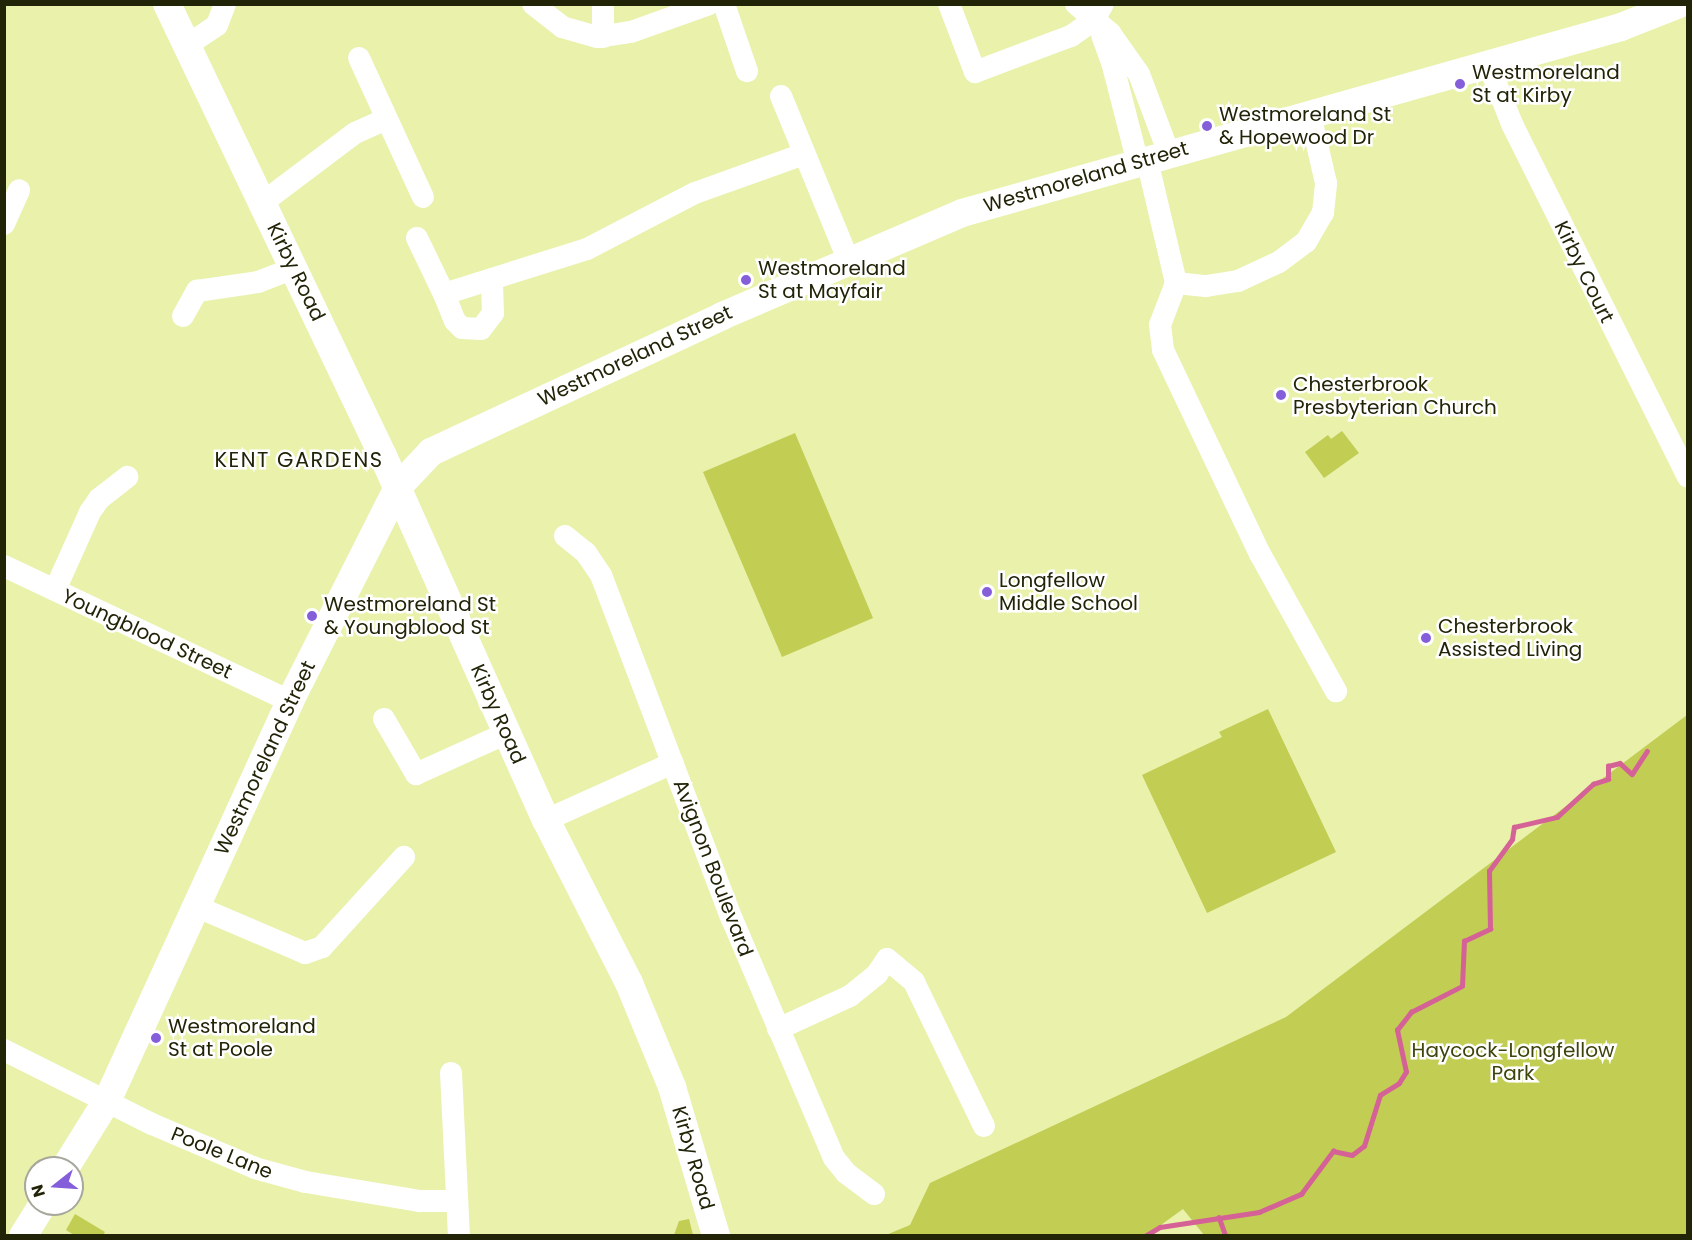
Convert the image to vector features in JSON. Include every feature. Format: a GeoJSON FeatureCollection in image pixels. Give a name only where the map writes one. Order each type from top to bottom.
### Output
{"type":"FeatureCollection","features":[{"type":"Feature","properties":{"kind":"main road","name":"Kirby Road"},"geometry":{"type":"LineString","coordinates":[[166,4],[398,487],[546,820],[653,1038],[688,1136],[716,1236]]}},
{"type":"Feature","properties":{"kind":"main road","name":"Westmoreland Street"},"geometry":{"type":"LineString","coordinates":[[72,1156],[108,1099],[290,701],[398,487],[426,455],[453,439],[848,259],[968,211],[1621,27],[1679,4]]}},
{"type":"Feature","properties":{"kind":"main road"},"geometry":{"type":"LineString","coordinates":[[23,1236],[36,1216]]}},
{"type":"Feature","properties":{"kind":"street"},"geometry":{"type":"LineString","coordinates":[[186,46],[217,25],[225,4]]}},
{"type":"Feature","properties":{"kind":"street"},"geometry":{"type":"LineString","coordinates":[[533,4],[566,29],[603,37],[631,32],[709,4]]}},
{"type":"Feature","properties":{"kind":"street"},"geometry":{"type":"LineString","coordinates":[[603,4],[603,37]]}},
{"type":"Feature","properties":{"kind":"street"},"geometry":{"type":"LineString","coordinates":[[724,4],[747,70]]}},
{"type":"Feature","properties":{"kind":"street"},"geometry":{"type":"LineString","coordinates":[[949,4],[975,72],[1065,39],[1098,12]]}},
{"type":"Feature","properties":{"kind":"street"},"geometry":{"type":"LineString","coordinates":[[1077,4],[1098,12],[1144,83],[1151,159],[1176,283],[1160,325],[1167,361],[1260,554],[1336,691]]}},
{"type":"Feature","properties":{"kind":"street"},"geometry":{"type":"LineString","coordinates":[[1098,12],[1113,62],[1151,159]]}},
{"type":"Feature","properties":{"kind":"street"},"geometry":{"type":"LineString","coordinates":[[359,58],[423,197]]}},
{"type":"Feature","properties":{"kind":"street","name":"Kirby Court"},"geometry":{"type":"LineString","coordinates":[[1488,63],[1521,144],[1688,477]]}},
{"type":"Feature","properties":{"kind":"street"},"geometry":{"type":"LineString","coordinates":[[781,96],[848,259]]}},
{"type":"Feature","properties":{"kind":"street"},"geometry":{"type":"LineString","coordinates":[[1176,283],[1206,286],[1238,281],[1279,262],[1306,242],[1319,223],[1326,191],[1324,164],[1310,114]]}},
{"type":"Feature","properties":{"kind":"street"},"geometry":{"type":"LineString","coordinates":[[262,203],[351,136],[386,119]]}},
{"type":"Feature","properties":{"kind":"street"},"geometry":{"type":"LineString","coordinates":[[444,294],[581,251],[695,193],[804,154]]}},
{"type":"Feature","properties":{"kind":"street"},"geometry":{"type":"LineString","coordinates":[[4,224],[19,190]]}},
{"type":"Feature","properties":{"kind":"street"},"geometry":{"type":"LineString","coordinates":[[417,238],[455,321],[462,328],[481,329],[493,313],[492,279]]}},
{"type":"Feature","properties":{"kind":"street"},"geometry":{"type":"LineString","coordinates":[[183,316],[197,291],[258,282],[294,268]]}},
{"type":"Feature","properties":{"kind":"street"},"geometry":{"type":"LineString","coordinates":[[55,590],[90,512],[99,499],[127,477]]}},
{"type":"Feature","properties":{"kind":"street","name":"Avignon Boulevard"},"geometry":{"type":"LineString","coordinates":[[565,536],[586,553],[601,575],[778,1029],[834,1158],[846,1173],[874,1194]]}},
{"type":"Feature","properties":{"kind":"street","name":"Youngblood Street"},"geometry":{"type":"LineString","coordinates":[[4,566],[290,701]]}},
{"type":"Feature","properties":{"kind":"street"},"geometry":{"type":"LineString","coordinates":[[384,719],[416,774],[507,733]]}},
{"type":"Feature","properties":{"kind":"street"},"geometry":{"type":"LineString","coordinates":[[546,820],[673,764]]}},
{"type":"Feature","properties":{"kind":"street"},"geometry":{"type":"LineString","coordinates":[[195,906],[305,953],[322,947],[404,856]]}},
{"type":"Feature","properties":{"kind":"street"},"geometry":{"type":"LineString","coordinates":[[778,1029],[850,996],[870,980],[887,959],[914,982],[984,1126]]}},
{"type":"Feature","properties":{"kind":"street","name":"Poole Lane"},"geometry":{"type":"LineString","coordinates":[[4,1050],[108,1099],[152,1124],[273,1174],[420,1201],[457,1201]]}},
{"type":"Feature","properties":{"kind":"street"},"geometry":{"type":"LineString","coordinates":[[451,1073],[459,1236]]}},
{"type":"Feature","properties":{"kind":"green space"},"geometry":{"type":"Polygon","coordinates":[[[1342,431],[1359,453],[1324,478],[1305,452],[1328,435],[1331,439],[1342,431]]]}},
{"type":"Feature","properties":{"kind":"green space"},"geometry":{"type":"Polygon","coordinates":[[[795,433],[873,618],[782,657],[703,472],[795,433]]]}},
{"type":"Feature","properties":{"kind":"green space"},"geometry":{"type":"Polygon","coordinates":[[[1268,709],[1336,852],[1207,913],[1142,775],[1222,737],[1219,732],[1268,709]]]}},
{"type":"Feature","properties":{"kind":"green space","name":"Haycock-Longfellow Park"},"geometry":{"type":"Polygon","coordinates":[[[1687,715],[1687,1235],[1204,1235],[1183,1209],[1147,1235],[886,1235],[910,1225],[930,1183],[1286,1017],[1687,715]]]}},
{"type":"Feature","properties":{"kind":"green space"},"geometry":{"type":"Polygon","coordinates":[[[74,1216],[78,1216],[105,1232],[103,1235],[74,1235],[66,1230],[74,1216]]]}},
{"type":"Feature","properties":{"kind":"green space"},"geometry":{"type":"Polygon","coordinates":[[[689,1219],[693,1235],[674,1235],[679,1221],[689,1219]]]}},
{"type":"Feature","properties":{"kind":"waterway"},"geometry":{"type":"LineString","coordinates":[[1145,1236],[1160,1227],[1259,1212],[1301,1194],[1333,1151],[1352,1155],[1364,1146],[1380,1095],[1399,1083],[1406,1072],[1397,1030],[1411,1012],[1462,986],[1464,941],[1490,929],[1489,871],[1512,839],[1514,827],[1557,817],[1593,784],[1608,779],[1608,766],[1620,763],[1632,774],[1647,751]]}},
{"type":"Feature","properties":{"kind":"waterway"},"geometry":{"type":"LineString","coordinates":[[1219,1217],[1226,1236]]}},
{"type":"Feature","properties":{"kind":"place","name":"Westmoreland St at Kirby"},"geometry":{"type":"Point","coordinates":[1460,84]}},
{"type":"Feature","properties":{"kind":"place","name":"Westmoreland St & Hopewood Dr"},"geometry":{"type":"Point","coordinates":[1207,126]}},
{"type":"Feature","properties":{"kind":"place","name":"Westmoreland St at Mayfair"},"geometry":{"type":"Point","coordinates":[746,280]}},
{"type":"Feature","properties":{"kind":"place","name":"Chesterbrook Presbyterian Church"},"geometry":{"type":"Point","coordinates":[1281,395]}},
{"type":"Feature","properties":{"kind":"place","name":"Longfellow Middle School"},"geometry":{"type":"Point","coordinates":[987,592]}},
{"type":"Feature","properties":{"kind":"place","name":"Westmoreland St & Youngblood St"},"geometry":{"type":"Point","coordinates":[312,616]}},
{"type":"Feature","properties":{"kind":"place","name":"Chesterbrook Assisted Living"},"geometry":{"type":"Point","coordinates":[1426,638]}},
{"type":"Feature","properties":{"kind":"place","name":"Westmoreland St at Poole"},"geometry":{"type":"Point","coordinates":[156,1038]}},
{"type":"Feature","properties":{"kind":"district","name":"KENT GARDENS"},"geometry":{"type":"Point","coordinates":[299,460]}}]}
